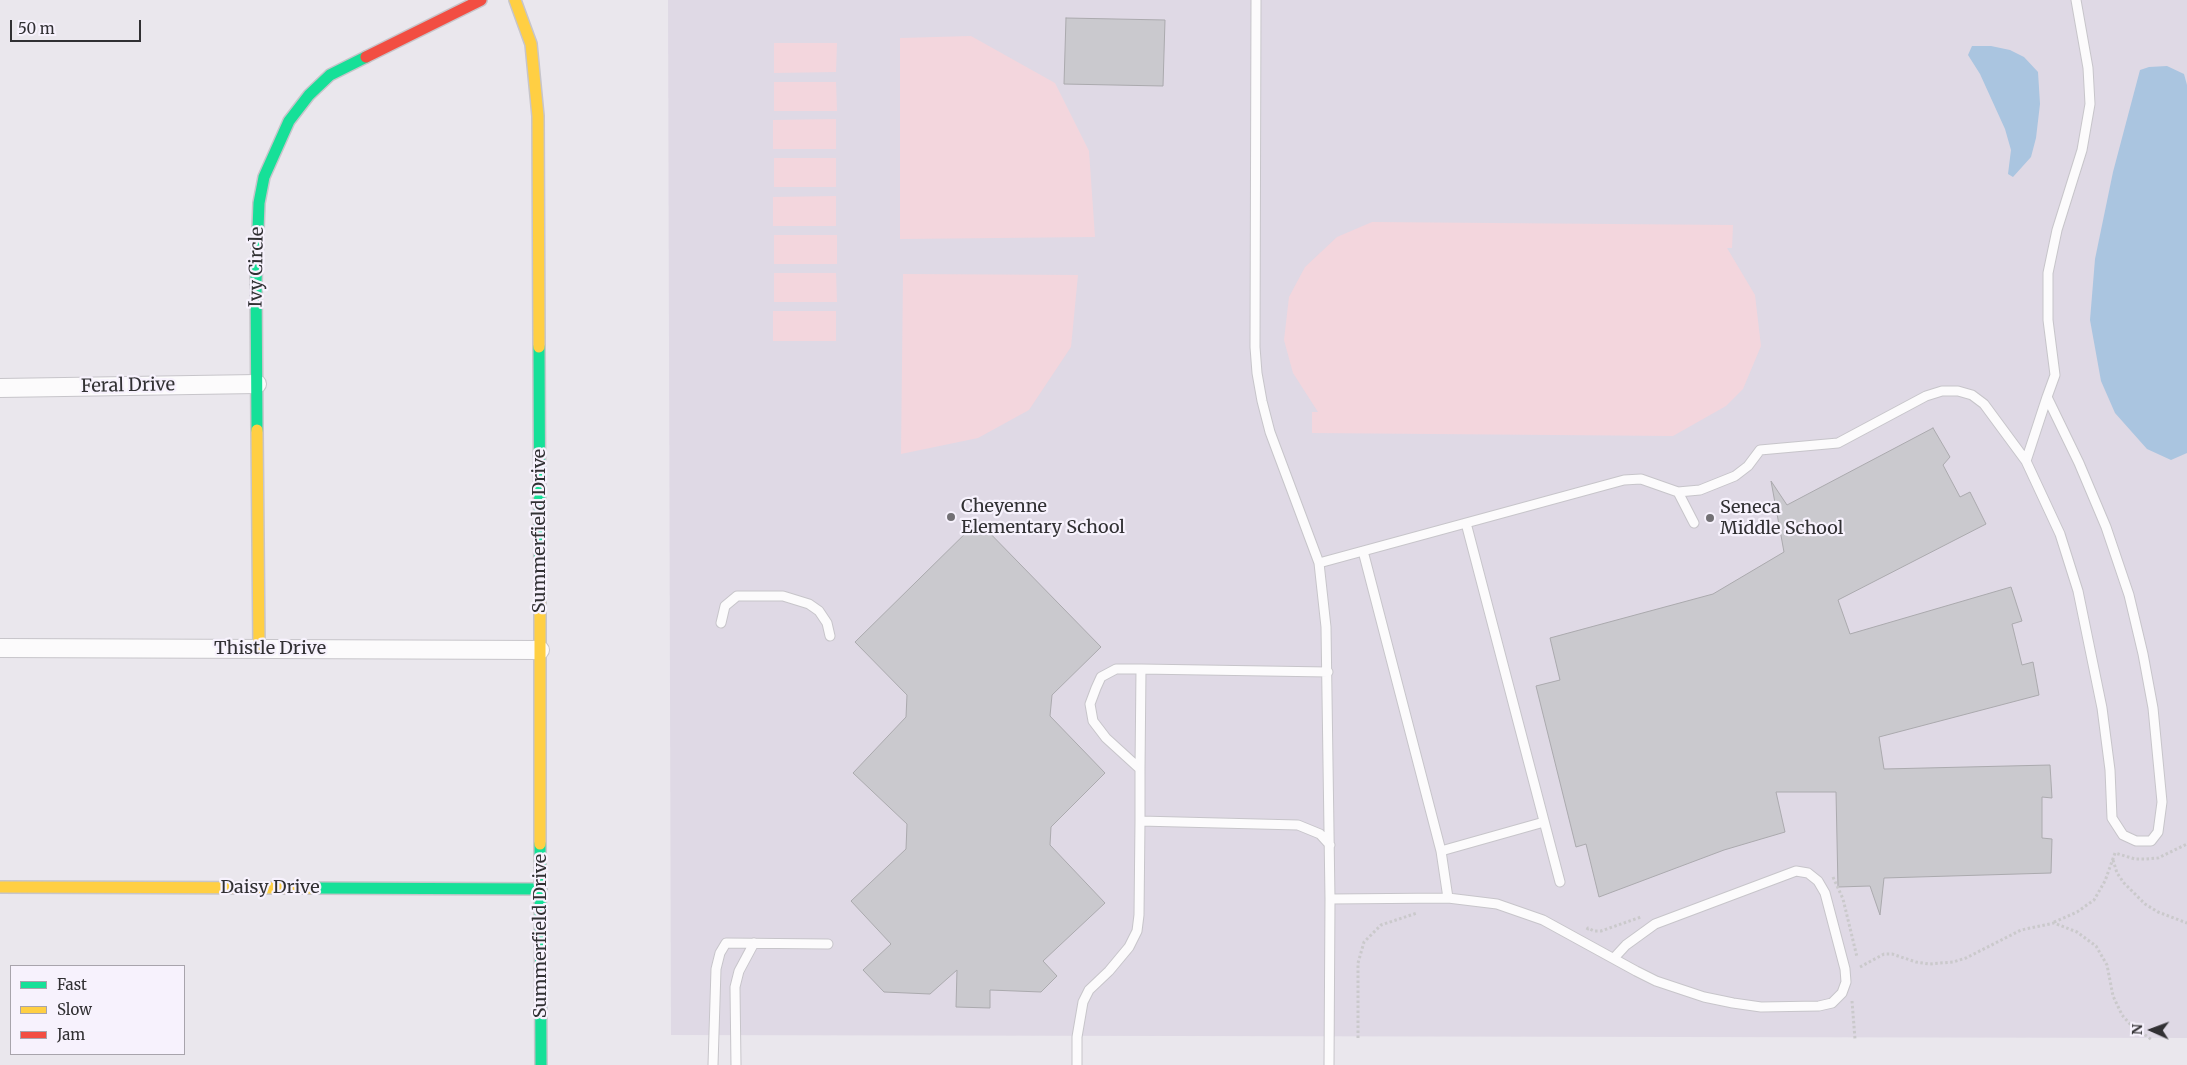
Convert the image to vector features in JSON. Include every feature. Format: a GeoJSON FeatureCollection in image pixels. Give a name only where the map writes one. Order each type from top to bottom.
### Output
{"type":"FeatureCollection","features":[{"type":"Feature","properties":{"kind":"street","name":"Ivy Circle"},"geometry":{"type":"LineString","coordinates":[[259,649],[257,384],[259,203],[264,177],[290,121],[309,95],[330,75],[481,0]]}},
{"type":"Feature","properties":{"kind":"street","name":"Summerfield Drive"},"geometry":{"type":"LineString","coordinates":[[515,0],[531,44],[535,69],[538,116],[541,1065]]}},
{"type":"Feature","properties":{"kind":"street","name":"Feral Drive"},"geometry":{"type":"LineString","coordinates":[[0,388],[257,384]]}},
{"type":"Feature","properties":{"kind":"street","name":"Thistle Drive"},"geometry":{"type":"LineString","coordinates":[[0,648],[540,650]]}},
{"type":"Feature","properties":{"kind":"street","name":"Daisy Drive"},"geometry":{"type":"LineString","coordinates":[[0,887],[541,889]]}},
{"type":"Feature","properties":{"kind":"lane"},"geometry":{"type":"LineString","coordinates":[[1256,0],[1256,356],[1262,401],[1270,432],[1319,563],[1325,612],[1328,672],[1330,845],[1329,1065]]}},
{"type":"Feature","properties":{"kind":"lane"},"geometry":{"type":"LineString","coordinates":[[2026,461],[2055,375],[2047,297],[2051,257],[2056,230],[2082,150],[2090,104],[2088,68],[2076,0]]}},
{"type":"Feature","properties":{"kind":"lane"},"geometry":{"type":"LineString","coordinates":[[1319,563],[1624,480],[1641,478],[1678,492],[1700,490],[1735,476],[1748,466],[1760,450],[1838,443],[1926,396],[1942,391],[1958,391],[1972,395],[1984,404],[2026,461],[2060,534],[2078,591],[2102,708],[2110,770],[2112,818],[2122,835],[2136,841],[2151,840],[2158,832],[2162,802],[2153,708],[2143,654],[2129,595],[2106,527],[2079,463],[2047,397]]}},
{"type":"Feature","properties":{"kind":"lane"},"geometry":{"type":"LineString","coordinates":[[1678,492],[1694,523]]}},
{"type":"Feature","properties":{"kind":"lane"},"geometry":{"type":"LineString","coordinates":[[1466,523],[1560,882]]}},
{"type":"Feature","properties":{"kind":"lane"},"geometry":{"type":"LineString","coordinates":[[1363,551],[1441,851],[1448,898]]}},
{"type":"Feature","properties":{"kind":"lane"},"geometry":{"type":"LineString","coordinates":[[721,623],[725,606],[736,596],[784,596],[802,601],[819,611],[826,623],[830,636]]}},
{"type":"Feature","properties":{"kind":"lane"},"geometry":{"type":"LineString","coordinates":[[1140,769],[1106,738],[1093,721],[1090,704],[1102,677],[1116,669],[1328,672]]}},
{"type":"Feature","properties":{"kind":"lane"},"geometry":{"type":"LineString","coordinates":[[1077,1065],[1077,1037],[1083,1002],[1089,990],[1109,971],[1129,947],[1137,931],[1139,915],[1141,669]]}},
{"type":"Feature","properties":{"kind":"lane"},"geometry":{"type":"LineString","coordinates":[[1140,821],[1298,825],[1320,834],[1330,845]]}},
{"type":"Feature","properties":{"kind":"lane"},"geometry":{"type":"LineString","coordinates":[[1441,851],[1544,822]]}},
{"type":"Feature","properties":{"kind":"lane"},"geometry":{"type":"LineString","coordinates":[[1330,899],[1448,898],[1497,904],[1543,920],[1656,981],[1714,999],[1761,1006],[1794,1008],[1819,1006],[1832,1002],[1842,993],[1846,982],[1845,969],[1825,893],[1818,881],[1808,873],[1796,871],[1655,924],[1626,945],[1614,958]]}},
{"type":"Feature","properties":{"kind":"lane"},"geometry":{"type":"LineString","coordinates":[[736,1065],[735,987],[739,971],[754,943]]}},
{"type":"Feature","properties":{"kind":"lane"},"geometry":{"type":"LineString","coordinates":[[713,1065],[716,969],[720,953],[726,944],[828,944]]}},
{"type":"Feature","properties":{"kind":"path"},"geometry":{"type":"LineString","coordinates":[[1860,967],[1884,954],[1892,954],[1916,962],[1936,964],[1954,962],[1966,958],[2021,930],[2054,922],[2077,912],[2094,900],[2105,881],[2115,853],[2135,859],[2158,858],[2187,844]]}},
{"type":"Feature","properties":{"kind":"path"},"geometry":{"type":"LineString","coordinates":[[2113,859],[2117,873],[2124,883],[2145,904],[2158,912],[2187,924]]}},
{"type":"Feature","properties":{"kind":"path"},"geometry":{"type":"LineString","coordinates":[[1828,872],[1836,882],[1843,899],[1860,972]]}},
{"type":"Feature","properties":{"kind":"path"},"geometry":{"type":"LineString","coordinates":[[1358,1038],[1358,963],[1364,942],[1381,925],[1419,912]]}},
{"type":"Feature","properties":{"kind":"path"},"geometry":{"type":"LineString","coordinates":[[1586,933],[1588,928],[1594,931],[1601,931],[1646,915]]}},
{"type":"Feature","properties":{"kind":"path"},"geometry":{"type":"LineString","coordinates":[[2054,922],[2077,932],[2096,946],[2107,965],[2116,1006],[2129,1024],[2152,1040]]}},
{"type":"Feature","properties":{"kind":"path"},"geometry":{"type":"LineString","coordinates":[[1855,1039],[1852,1002],[1856,995]]}},
{"type":"Feature","properties":{"kind":"shaded area","name":"Seneca Middle School"},"geometry":{"type":"Polygon","coordinates":[[[668,0],[2187,0],[2187,1038],[671,1035],[668,0]]]}},
{"type":"Feature","properties":{"kind":"shaded area"},"geometry":{"type":"Polygon","coordinates":[[[971,36],[1055,83],[1089,151],[1095,237],[900,239],[900,38],[971,36]]]}},
{"type":"Feature","properties":{"kind":"shaded area"},"geometry":{"type":"Polygon","coordinates":[[[774,43],[837,43],[836,72],[774,73],[774,43]]]}},
{"type":"Feature","properties":{"kind":"shaded area"},"geometry":{"type":"Polygon","coordinates":[[[774,82],[836,82],[837,111],[774,111],[774,82]]]}},
{"type":"Feature","properties":{"kind":"shaded area"},"geometry":{"type":"Polygon","coordinates":[[[836,119],[836,149],[773,149],[773,120],[836,119]]]}},
{"type":"Feature","properties":{"kind":"shaded area"},"geometry":{"type":"Polygon","coordinates":[[[774,158],[836,158],[836,187],[774,187],[774,158]]]}},
{"type":"Feature","properties":{"kind":"shaded area"},"geometry":{"type":"Polygon","coordinates":[[[836,196],[836,226],[773,226],[773,197],[836,196]]]}},
{"type":"Feature","properties":{"kind":"shaded area"},"geometry":{"type":"Polygon","coordinates":[[[1372,222],[1733,225],[1732,248],[1727,248],[1755,295],[1761,346],[1743,389],[1726,406],[1673,436],[1312,433],[1312,412],[1318,412],[1293,373],[1284,340],[1289,297],[1305,267],[1337,237],[1372,222]]]}},
{"type":"Feature","properties":{"kind":"shaded area"},"geometry":{"type":"Polygon","coordinates":[[[774,235],[837,235],[837,264],[774,264],[774,235]]]}},
{"type":"Feature","properties":{"kind":"shaded area"},"geometry":{"type":"Polygon","coordinates":[[[774,273],[836,273],[837,302],[774,302],[774,273]]]}},
{"type":"Feature","properties":{"kind":"shaded area"},"geometry":{"type":"Polygon","coordinates":[[[903,274],[1078,275],[1071,347],[1029,410],[978,438],[901,454],[903,274]]]}},
{"type":"Feature","properties":{"kind":"shaded area"},"geometry":{"type":"Polygon","coordinates":[[[773,311],[836,311],[836,341],[773,341],[773,311]]]}},
{"type":"Feature","properties":{"kind":"water"},"geometry":{"type":"Polygon","coordinates":[[[1972,46],[1991,46],[2010,50],[2024,57],[2038,72],[2040,104],[2036,138],[2031,157],[2013,177],[2008,174],[2011,150],[2005,129],[1980,74],[1968,55],[1972,46]]]}},
{"type":"Feature","properties":{"kind":"water"},"geometry":{"type":"Polygon","coordinates":[[[2167,66],[2184,74],[2187,85],[2187,453],[2171,460],[2147,449],[2115,413],[2101,381],[2090,320],[2095,259],[2113,172],[2140,70],[2149,67],[2167,66]]]}},
{"type":"Feature","properties":{"kind":"building"},"geometry":{"type":"Polygon","coordinates":[[[1066,18],[1165,20],[1163,86],[1064,84],[1066,18]]]}},
{"type":"Feature","properties":{"kind":"building","name":"Seneca Middle School"},"geometry":{"type":"Polygon","coordinates":[[[1933,428],[1950,457],[1943,465],[1960,497],[1970,492],[1986,524],[1838,600],[1850,634],[2011,587],[2022,621],[2012,624],[2022,665],[2033,662],[2039,695],[1879,737],[1884,769],[2050,765],[2052,798],[2042,797],[2042,838],[2052,839],[2051,873],[1884,878],[1880,915],[1870,886],[1838,887],[1836,792],[1776,792],[1785,832],[1724,850],[1599,897],[1586,844],[1576,847],[1536,686],[1560,680],[1550,638],[1713,594],[1784,552],[1771,481],[1787,505],[1933,428]]]}},
{"type":"Feature","properties":{"kind":"building","name":"Cheyenne Elementary School"},"geometry":{"type":"Polygon","coordinates":[[[978,521],[1101,647],[1052,695],[1050,716],[1105,773],[1051,827],[1050,845],[1105,903],[1043,961],[1057,976],[1041,992],[990,990],[990,1008],[956,1007],[957,970],[930,994],[884,992],[863,970],[891,944],[851,901],[906,849],[907,824],[853,773],[906,717],[907,695],[855,642],[978,521]]]}},
{"type":"Feature","properties":{"kind":"traffic: fast"},"geometry":{"type":"LineString","coordinates":[[257,430],[256,282],[259,203],[264,177],[289,121],[309,95],[330,75],[366,57]]}},
{"type":"Feature","properties":{"kind":"traffic: fast"},"geometry":{"type":"LineString","coordinates":[[539,347],[540,597]]}},
{"type":"Feature","properties":{"kind":"traffic: fast"},"geometry":{"type":"LineString","coordinates":[[540,844],[541,1065]]}},
{"type":"Feature","properties":{"kind":"traffic: fast"},"geometry":{"type":"LineString","coordinates":[[312,888],[541,889]]}},
{"type":"Feature","properties":{"kind":"traffic: slow"},"geometry":{"type":"LineString","coordinates":[[515,0],[531,44],[538,116],[539,347]]}},
{"type":"Feature","properties":{"kind":"traffic: slow"},"geometry":{"type":"LineString","coordinates":[[257,430],[259,649]]}},
{"type":"Feature","properties":{"kind":"traffic: slow"},"geometry":{"type":"LineString","coordinates":[[540,597],[540,844]]}},
{"type":"Feature","properties":{"kind":"traffic: slow"},"geometry":{"type":"LineString","coordinates":[[0,887],[312,888]]}},
{"type":"Feature","properties":{"kind":"traffic: jam"},"geometry":{"type":"LineString","coordinates":[[366,57],[481,0]]}},
{"type":"Feature","properties":{"kind":"place","name":"Cheyenne Elementary School"},"geometry":{"type":"Point","coordinates":[951,517]}},
{"type":"Feature","properties":{"kind":"place","name":"Seneca Middle School"},"geometry":{"type":"Point","coordinates":[1710,518]}}]}
